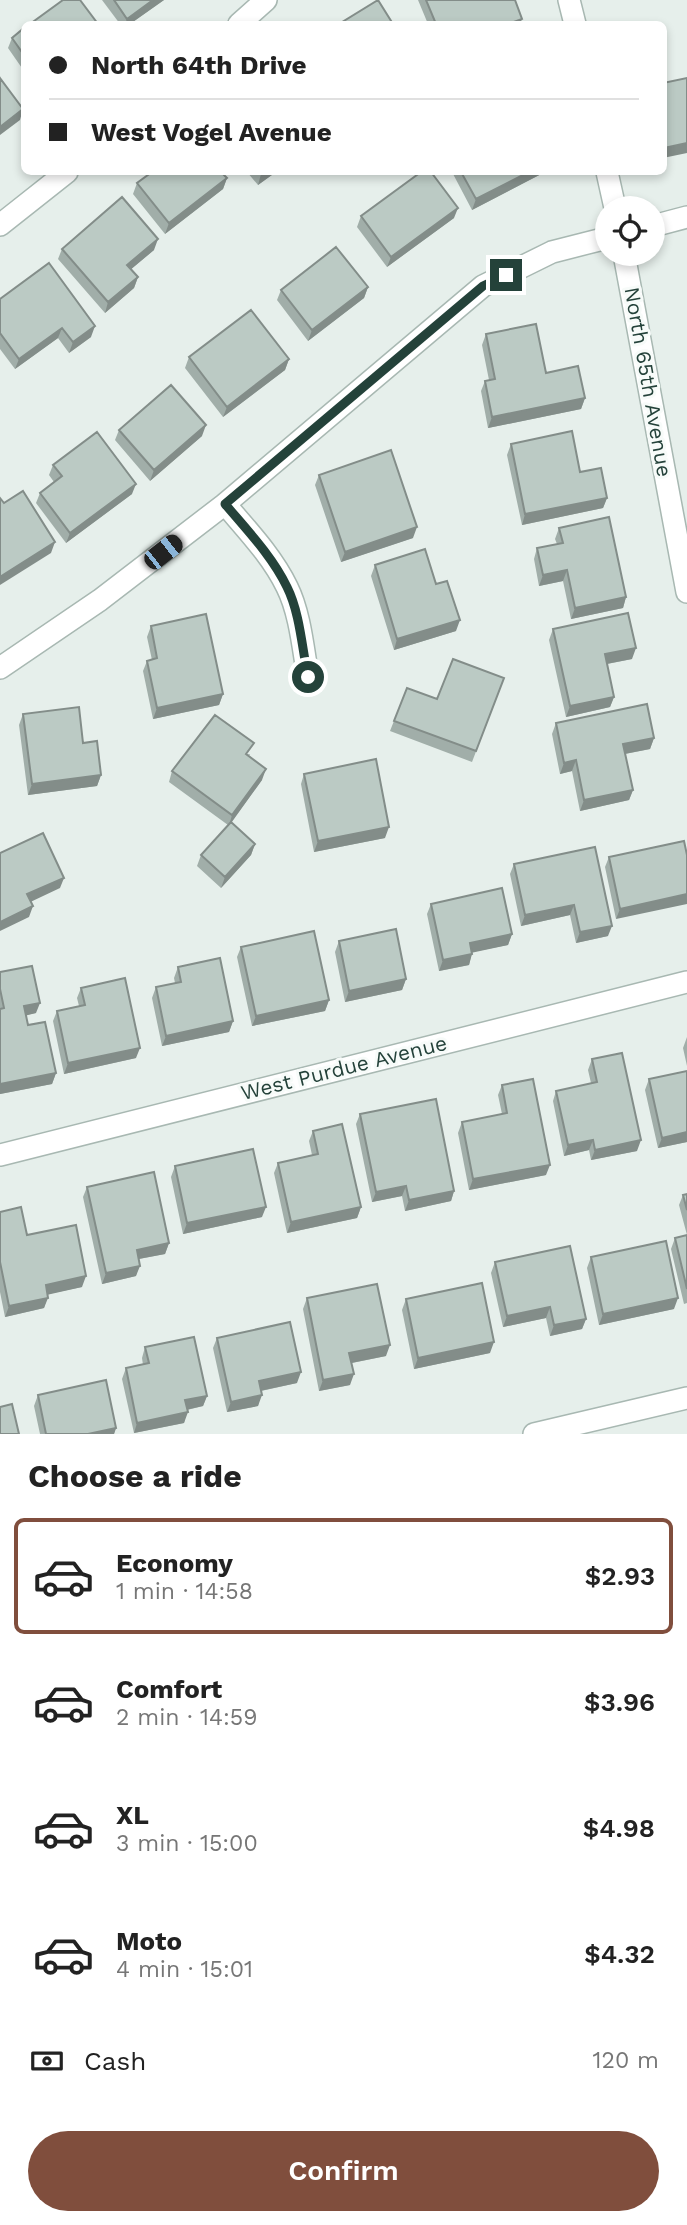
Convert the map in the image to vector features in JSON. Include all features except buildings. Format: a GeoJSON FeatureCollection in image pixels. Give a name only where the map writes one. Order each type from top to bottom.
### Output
{"type":"FeatureCollection","features":[{"type":"Feature","properties":{"kind":"street"},"geometry":{"type":"LineString","coordinates":[[242,21],[266,0]]}},
{"type":"Feature","properties":{"kind":"street"},"geometry":{"type":"LineString","coordinates":[[569,0],[574,21]]}},
{"type":"Feature","properties":{"kind":"street"},"geometry":{"type":"LineString","coordinates":[[0,225],[63,175]]}},
{"type":"Feature","properties":{"kind":"street"},"geometry":{"type":"LineString","coordinates":[[608,175],[612,196]]}},
{"type":"Feature","properties":{"kind":"street"},"geometry":{"type":"LineString","coordinates":[[665,223],[687,217]]}},
{"type":"Feature","properties":{"kind":"street"},"geometry":{"type":"LineString","coordinates":[[0,668],[100,600],[225,504],[483,286],[552,252],[595,241]]}},
{"type":"Feature","properties":{"kind":"street","name":"North 65th Avenue"},"geometry":{"type":"LineString","coordinates":[[626,266],[686,579]]}},
{"type":"Feature","properties":{"kind":"street"},"geometry":{"type":"LineString","coordinates":[[225,504],[272,562],[288,589],[308,677]]}},
{"type":"Feature","properties":{"kind":"street","name":"West Purdue Avenue"},"geometry":{"type":"LineString","coordinates":[[0,1155],[687,982]]}},
{"type":"Feature","properties":{"kind":"street"},"geometry":{"type":"LineString","coordinates":[[534,1434],[687,1398]]}},
{"type":"Feature","properties":{"kind":"route"},"geometry":{"type":"LineString","coordinates":[[308,677],[288,589],[272,562],[225,504],[483,286],[506,275]]}}]}
